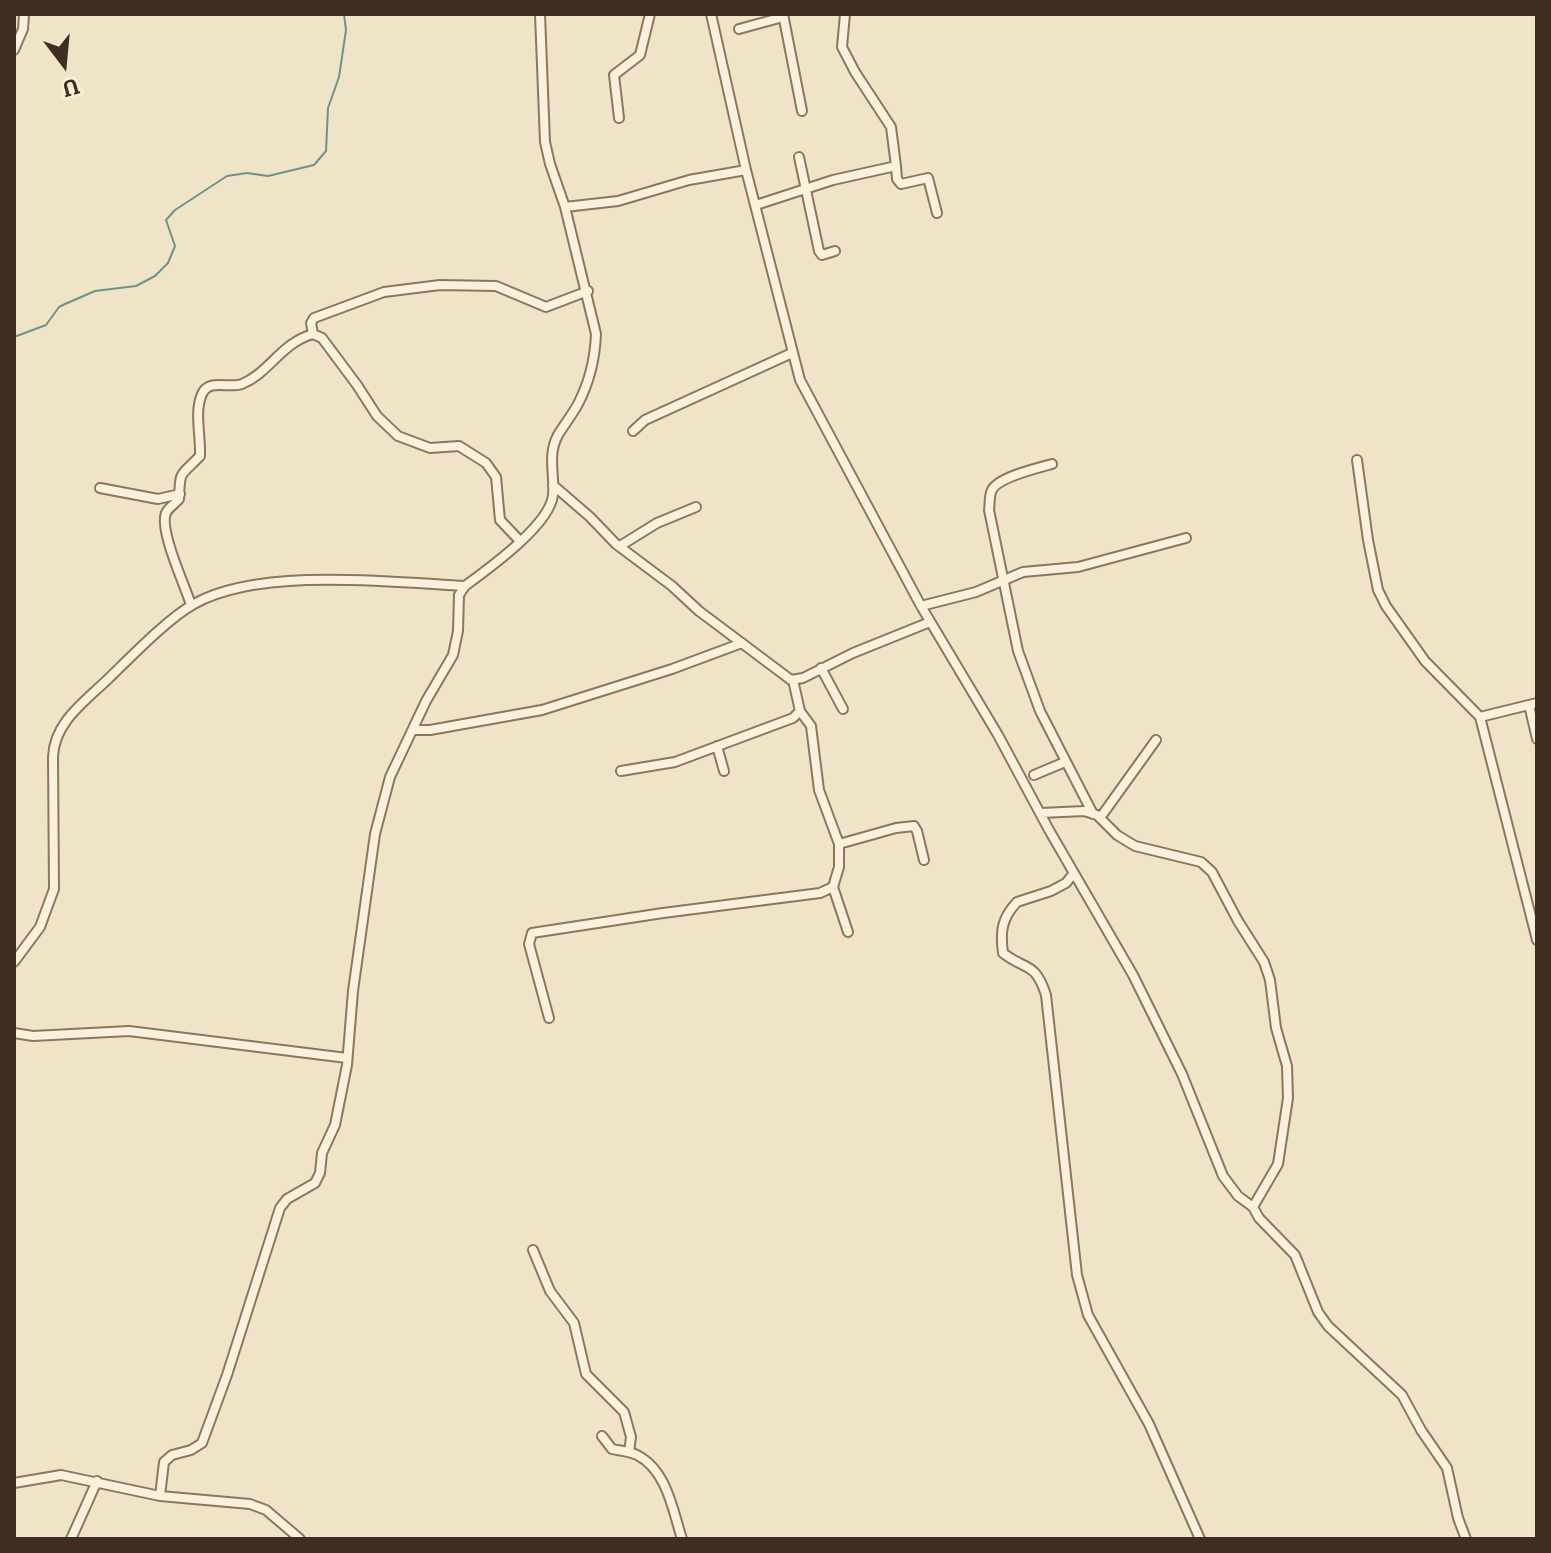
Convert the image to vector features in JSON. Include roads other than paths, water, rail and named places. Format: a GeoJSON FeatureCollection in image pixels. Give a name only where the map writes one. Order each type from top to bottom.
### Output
{"type":"FeatureCollection","features":[{"type":"Feature","properties":{"kind":"street"},"geometry":{"type":"LineString","coordinates":[[14,50],[23,29],[24,14]]}},
{"type":"Feature","properties":{"kind":"street"},"geometry":{"type":"LineString","coordinates":[[160,1496],[164,1462],[172,1455],[191,1450],[202,1443],[208,1430],[280,1208],[287,1199],[312,1187],[319,1177],[322,1153],[338,1114],[375,834],[390,777],[426,701],[453,655],[458,631],[459,595],[465,586],[520,541],[546,514],[553,499],[551,464],[556,437],[577,407],[595,351],[596,334],[588,291],[545,142],[540,14]]}},
{"type":"Feature","properties":{"kind":"street"},"geometry":{"type":"LineString","coordinates":[[619,118],[614,76],[640,55],[650,14]]}},
{"type":"Feature","properties":{"kind":"street"},"geometry":{"type":"LineString","coordinates":[[711,14],[746,170],[800,380],[921,606],[1140,988],[1195,1103],[1223,1176],[1295,1255],[1318,1312],[1328,1326],[1402,1395],[1447,1468],[1466,1539]]}},
{"type":"Feature","properties":{"kind":"street"},"geometry":{"type":"LineString","coordinates":[[845,14],[842,47],[891,127],[897,179],[901,184],[928,178],[937,213]]}},
{"type":"Feature","properties":{"kind":"street"},"geometry":{"type":"LineString","coordinates":[[739,29],[783,16],[802,111]]}},
{"type":"Feature","properties":{"kind":"street"},"geometry":{"type":"LineString","coordinates":[[799,157],[820,254],[835,251]]}},
{"type":"Feature","properties":{"kind":"street"},"geometry":{"type":"LineString","coordinates":[[756,205],[833,180],[896,166]]}},
{"type":"Feature","properties":{"kind":"street"},"geometry":{"type":"LineString","coordinates":[[565,207],[618,201],[689,180],[746,170]]}},
{"type":"Feature","properties":{"kind":"street"},"geometry":{"type":"LineString","coordinates":[[313,334],[311,323],[314,318],[367,296],[393,290],[440,285],[490,285],[546,307],[588,291]]}},
{"type":"Feature","properties":{"kind":"street"},"geometry":{"type":"LineString","coordinates":[[191,605],[165,525],[167,511],[177,502],[180,494],[178,479],[200,456],[199,405],[204,390],[210,386],[243,383],[288,346],[313,334],[322,338],[377,416],[398,436],[430,448],[459,446],[486,463],[496,477],[500,520],[520,541]]}},
{"type":"Feature","properties":{"kind":"street"},"geometry":{"type":"LineString","coordinates":[[633,431],[645,420],[792,353]]}},
{"type":"Feature","properties":{"kind":"street"},"geometry":{"type":"LineString","coordinates":[[1357,460],[1378,590],[1425,661],[1480,717],[1537,940]]}},
{"type":"Feature","properties":{"kind":"street"},"geometry":{"type":"LineString","coordinates":[[1052,464],[1011,477],[996,484],[991,491],[989,510],[1018,651],[1040,711],[1096,816],[1135,846],[1194,859],[1207,866],[1268,969],[1276,1028],[1287,1066],[1287,1106],[1278,1164],[1253,1207]]}},
{"type":"Feature","properties":{"kind":"street"},"geometry":{"type":"LineString","coordinates":[[553,485],[620,546],[793,680],[800,711],[811,726],[819,790],[839,844],[839,867],[833,887],[848,932]]}},
{"type":"Feature","properties":{"kind":"street"},"geometry":{"type":"LineString","coordinates":[[100,488],[158,499],[180,494]]}},
{"type":"Feature","properties":{"kind":"street"},"geometry":{"type":"LineString","coordinates":[[620,546],[657,523],[696,507]]}},
{"type":"Feature","properties":{"kind":"street"},"geometry":{"type":"LineString","coordinates":[[921,606],[1002,583],[1023,572],[1078,567],[1186,538]]}},
{"type":"Feature","properties":{"kind":"street"},"geometry":{"type":"LineString","coordinates":[[14,962],[40,927],[54,889],[53,742],[57,732],[136,652],[191,605],[274,582],[365,581],[465,586]]}},
{"type":"Feature","properties":{"kind":"street"},"geometry":{"type":"LineString","coordinates":[[793,680],[930,622]]}},
{"type":"Feature","properties":{"kind":"street"},"geometry":{"type":"LineString","coordinates":[[413,730],[430,730],[542,710],[742,643]]}},
{"type":"Feature","properties":{"kind":"street"},"geometry":{"type":"LineString","coordinates":[[821,668],[843,709]]}},
{"type":"Feature","properties":{"kind":"street"},"geometry":{"type":"LineString","coordinates":[[1480,717],[1533,704],[1537,739]]}},
{"type":"Feature","properties":{"kind":"street"},"geometry":{"type":"LineString","coordinates":[[621,771],[675,762],[793,718],[800,711]]}},
{"type":"Feature","properties":{"kind":"street"},"geometry":{"type":"LineString","coordinates":[[1096,816],[1156,740]]}},
{"type":"Feature","properties":{"kind":"street"},"geometry":{"type":"LineString","coordinates":[[717,746],[724,771]]}},
{"type":"Feature","properties":{"kind":"street"},"geometry":{"type":"LineString","coordinates":[[1034,775],[1065,762]]}},
{"type":"Feature","properties":{"kind":"street"},"geometry":{"type":"LineString","coordinates":[[1041,813],[1077,809],[1096,816]]}},
{"type":"Feature","properties":{"kind":"street"},"geometry":{"type":"LineString","coordinates":[[839,844],[914,826],[924,860]]}},
{"type":"Feature","properties":{"kind":"street"},"geometry":{"type":"LineString","coordinates":[[1074,873],[1060,887],[1017,902],[1005,917],[1000,933],[1003,953],[1033,969],[1041,979],[1046,995],[1077,1275],[1088,1315],[1149,1424],[1200,1539]]}},
{"type":"Feature","properties":{"kind":"street"},"geometry":{"type":"LineString","coordinates":[[549,1018],[529,944],[532,933],[820,893],[833,887]]}},
{"type":"Feature","properties":{"kind":"street"},"geometry":{"type":"LineString","coordinates":[[14,1033],[33,1036],[129,1031],[181,1040],[347,1058]]}},
{"type":"Feature","properties":{"kind":"street"},"geometry":{"type":"LineString","coordinates":[[533,1250],[550,1291],[574,1323],[586,1374],[624,1412],[631,1437],[629,1452]]}},
{"type":"Feature","properties":{"kind":"street"},"geometry":{"type":"LineString","coordinates":[[602,1436],[612,1449],[629,1452],[652,1466],[661,1478],[682,1539]]}},
{"type":"Feature","properties":{"kind":"street"},"geometry":{"type":"LineString","coordinates":[[14,1483],[56,1475],[160,1496],[250,1504],[266,1510],[300,1539]]}},
{"type":"Feature","properties":{"kind":"street"},"geometry":{"type":"LineString","coordinates":[[71,1539],[97,1481]]}},
{"type":"Feature","properties":{"kind":"waterway"},"geometry":{"type":"LineString","coordinates":[[14,337],[46,325],[59,307],[95,291],[136,286],[155,276],[168,263],[175,246],[166,220],[175,210],[227,176],[247,173],[268,176],[314,165],[326,151],[328,108],[339,77],[346,30],[344,14]]}}]}
